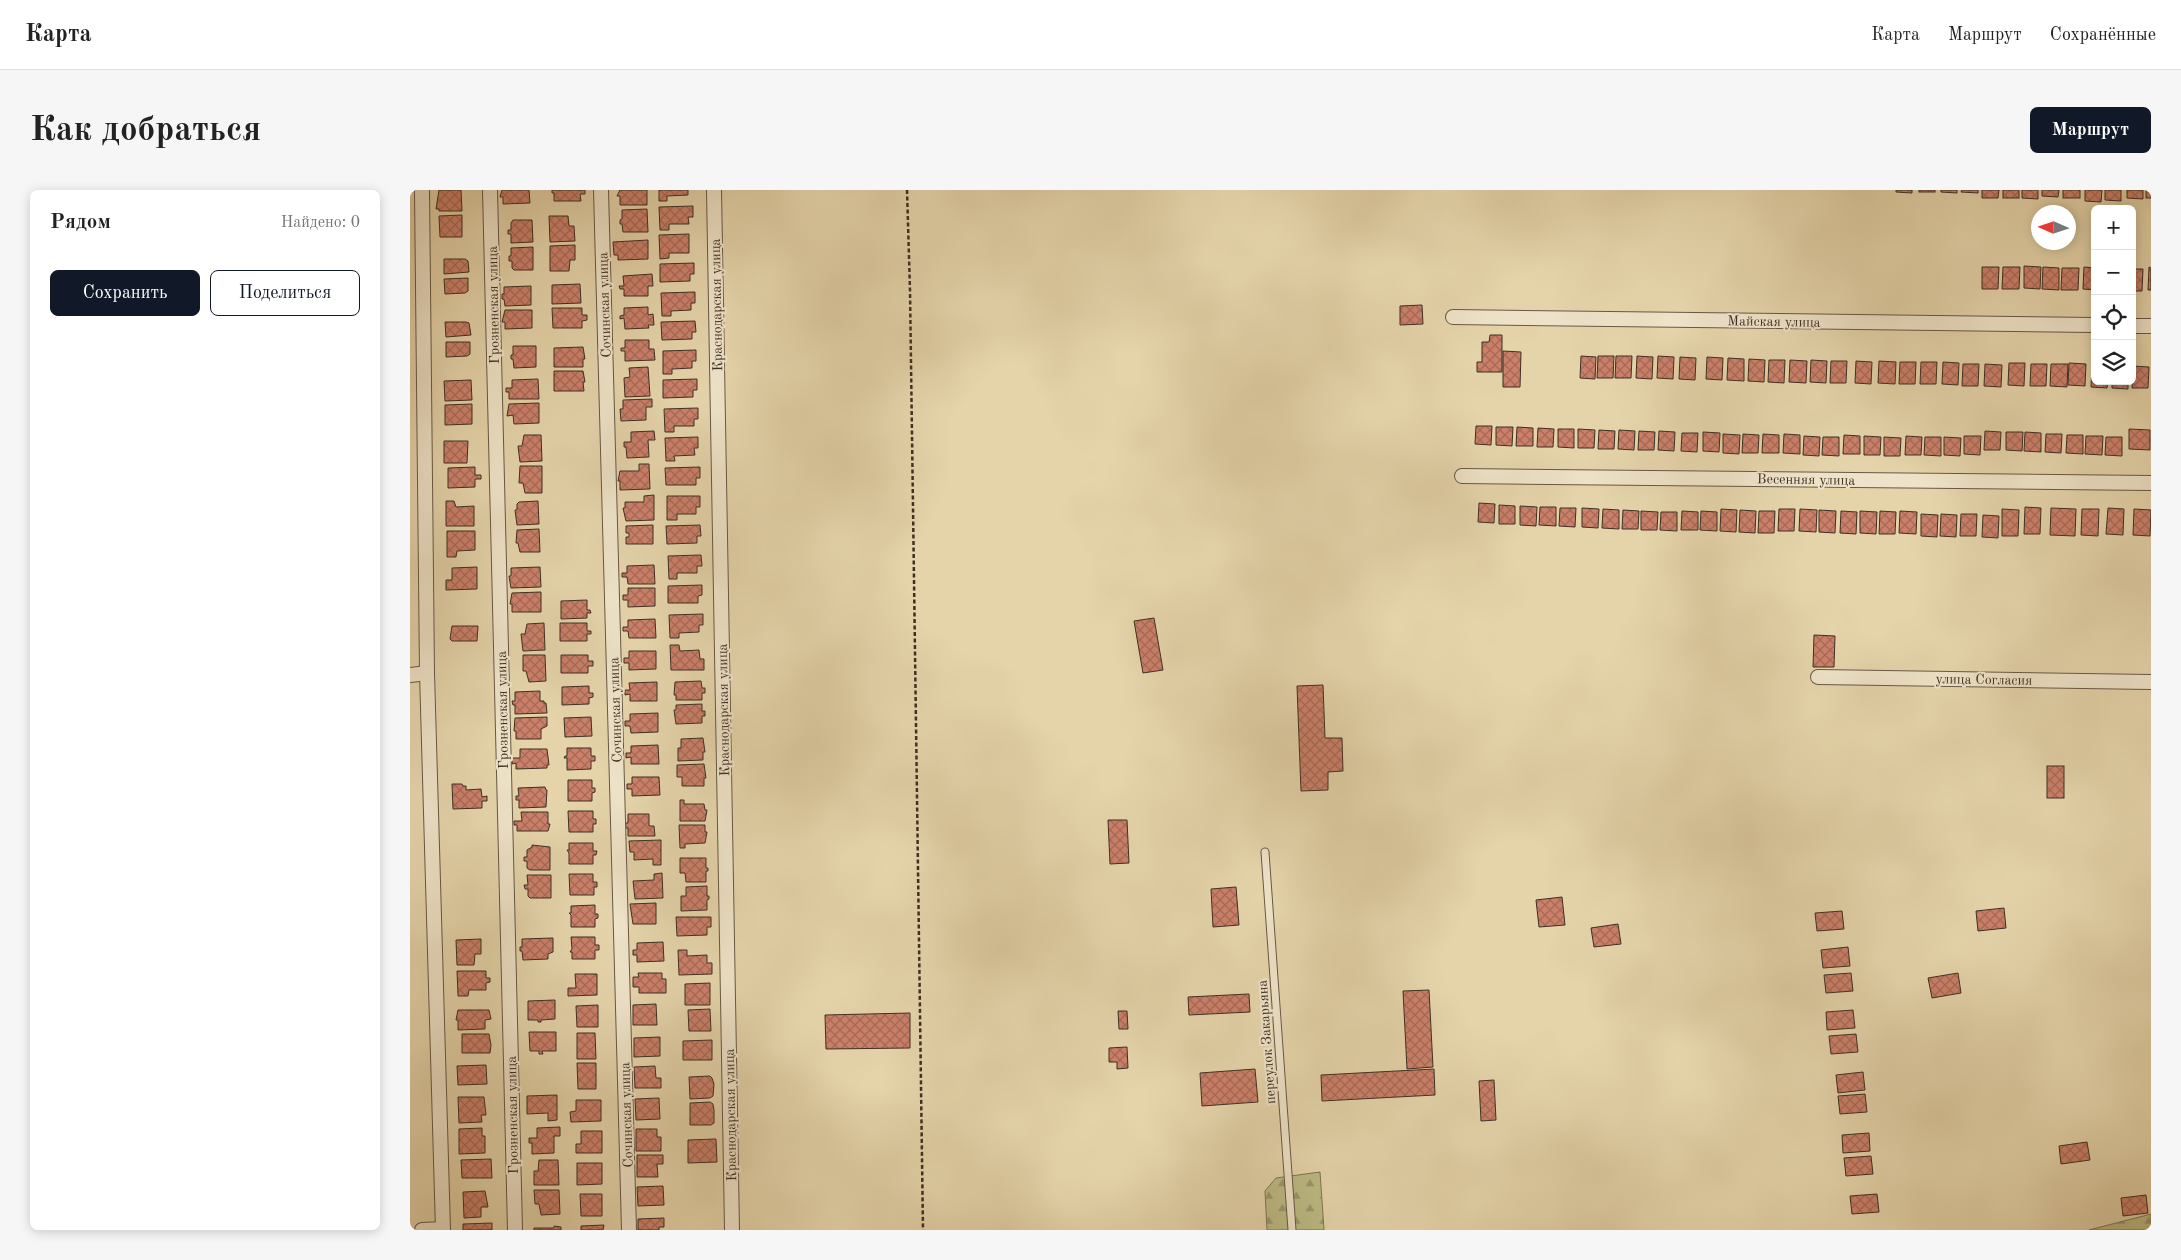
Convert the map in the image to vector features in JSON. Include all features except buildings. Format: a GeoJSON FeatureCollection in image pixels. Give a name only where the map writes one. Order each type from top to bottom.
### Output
{"type":"FeatureCollection","features":[{"type":"Feature","properties":{"kind":"street"},"geometry":{"type":"LineString","coordinates":[[422,190],[427,673],[443,1230],[422,1230]]}},
{"type":"Feature","properties":{"kind":"street","name":"Грозненская улица"},"geometry":{"type":"LineString","coordinates":[[490,190],[515,1230]]}},
{"type":"Feature","properties":{"kind":"street","name":"Сочинская улица"},"geometry":{"type":"LineString","coordinates":[[601,190],[629,1230]]}},
{"type":"Feature","properties":{"kind":"street","name":"Краснодарская улица"},"geometry":{"type":"LineString","coordinates":[[714,190],[732,1230]]}},
{"type":"Feature","properties":{"kind":"street","name":"Майская улица"},"geometry":{"type":"LineString","coordinates":[[1453,317],[2091,325]]}},
{"type":"Feature","properties":{"kind":"street"},"geometry":{"type":"LineString","coordinates":[[2136,326],[2151,326]]}},
{"type":"Feature","properties":{"kind":"street","name":"Весенняя улица"},"geometry":{"type":"LineString","coordinates":[[1462,476],[2151,483]]}},
{"type":"Feature","properties":{"kind":"street"},"geometry":{"type":"LineString","coordinates":[[410,674],[427,673]]}},
{"type":"Feature","properties":{"kind":"street","name":"улица Согласия"},"geometry":{"type":"LineString","coordinates":[[1818,677],[2151,682]]}},
{"type":"Feature","properties":{"kind":"lane","name":"переулок Закарьяна"},"geometry":{"type":"LineString","coordinates":[[1265,852],[1292,1230]]}},
{"type":"Feature","properties":{"kind":"path"},"geometry":{"type":"LineString","coordinates":[[907,190],[923,1230]]}},
{"type":"Feature","properties":{"kind":"green space"},"geometry":{"type":"Polygon","coordinates":[[[1320,1172],[1324,1230],[1267,1230],[1265,1191],[1276,1178],[1320,1172]]]}},
{"type":"Feature","properties":{"kind":"green space"},"geometry":{"type":"Polygon","coordinates":[[[2151,1214],[2151,1230],[2089,1230],[2151,1214]]]}}]}
